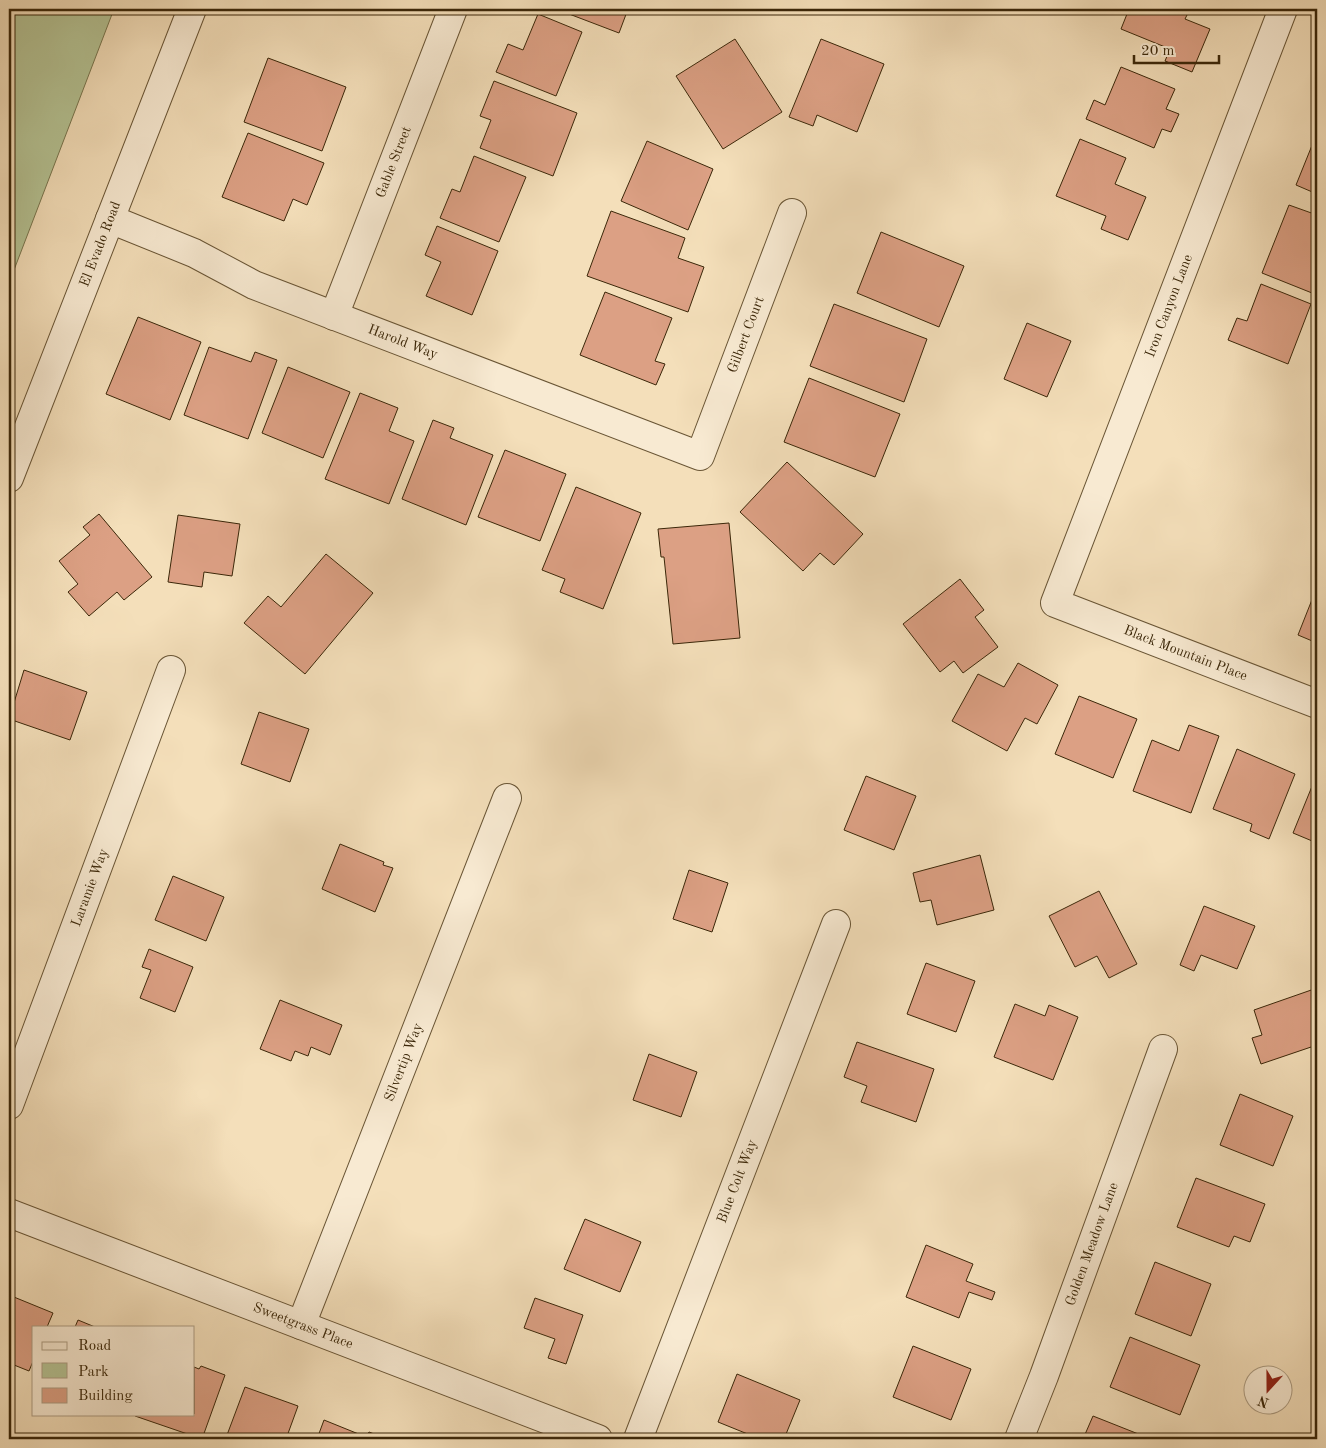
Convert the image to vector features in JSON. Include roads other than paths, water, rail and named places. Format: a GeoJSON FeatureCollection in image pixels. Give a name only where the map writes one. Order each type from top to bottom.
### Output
{"type":"FeatureCollection","features":[{"type":"Feature","properties":{"kind":"street","name":"El Evado Road"},"geometry":{"type":"LineString","coordinates":[[9,478],[192,9]]}},
{"type":"Feature","properties":{"kind":"street","name":"Gable Street"},"geometry":{"type":"LineString","coordinates":[[334,316],[453,9]]}},
{"type":"Feature","properties":{"kind":"street","name":"Iron Canyon Lane"},"geometry":{"type":"LineString","coordinates":[[1055,603],[1283,9]]}},
{"type":"Feature","properties":{"kind":"street","name":"Gilbert Court"},"geometry":{"type":"LineString","coordinates":[[700,456],[792,213]]}},
{"type":"Feature","properties":{"kind":"street","name":"Harold Way"},"geometry":{"type":"LineString","coordinates":[[110,219],[194,253],[254,285],[700,456]]}},
{"type":"Feature","properties":{"kind":"street","name":"Black Mountain Place"},"geometry":{"type":"LineString","coordinates":[[1055,603],[1317,704]]}},
{"type":"Feature","properties":{"kind":"street","name":"Laramie Way"},"geometry":{"type":"LineString","coordinates":[[9,1105],[171,670]]}},
{"type":"Feature","properties":{"kind":"street","name":"Silvertip Way"},"geometry":{"type":"LineString","coordinates":[[301,1325],[506,798]]}},
{"type":"Feature","properties":{"kind":"street","name":"Blue Colt Way"},"geometry":{"type":"LineString","coordinates":[[638,1439],[836,924]]}},
{"type":"Feature","properties":{"kind":"street","name":"Golden Meadow Lane"},"geometry":{"type":"LineString","coordinates":[[1019,1439],[1044,1376],[1162,1049]]}},
{"type":"Feature","properties":{"kind":"street","name":"Sweetgrass Place"},"geometry":{"type":"LineString","coordinates":[[9,1213],[598,1439]]}}]}
